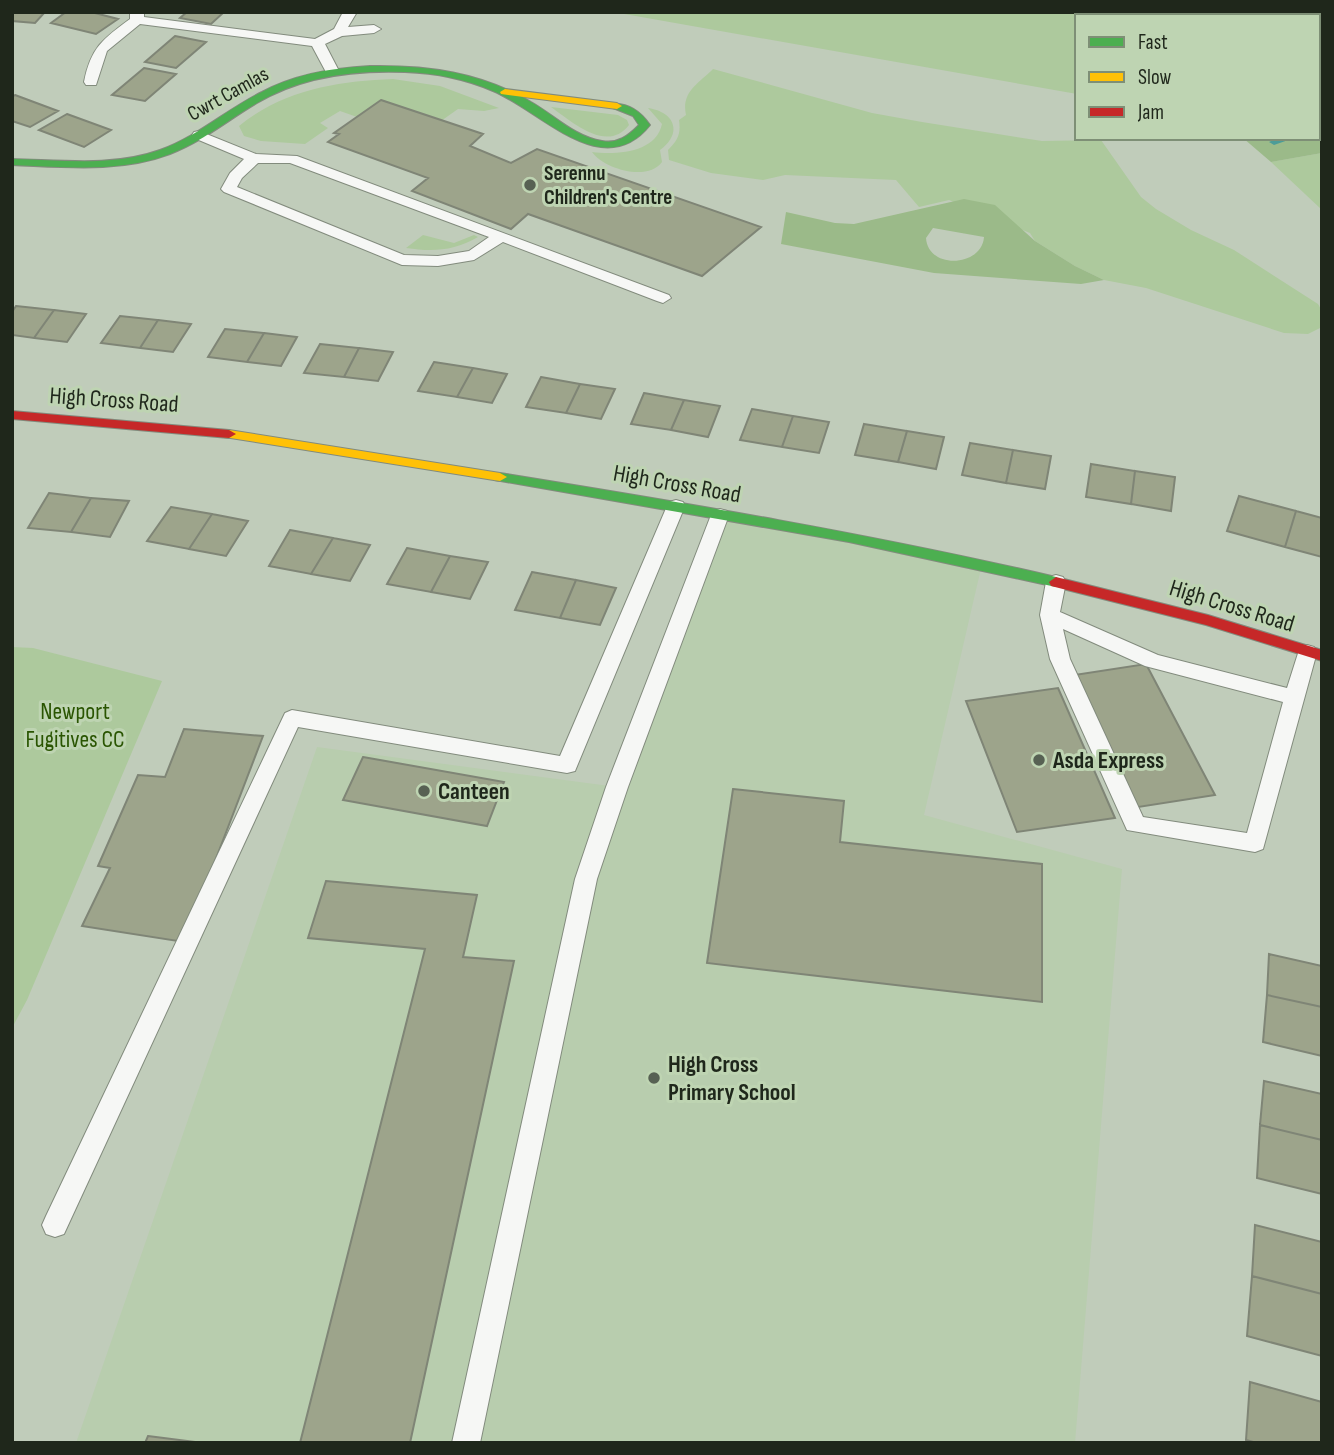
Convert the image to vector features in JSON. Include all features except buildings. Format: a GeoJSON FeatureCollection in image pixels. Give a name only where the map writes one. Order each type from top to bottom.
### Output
{"type":"FeatureCollection","features":[{"type":"Feature","properties":{"kind":"main road","name":"Cwrt Camlas"},"geometry":{"type":"LineString","coordinates":[[12,162],[102,162],[148,157],[181,145],[269,92],[332,71],[374,68],[428,69],[490,85],[533,107],[574,136],[597,145],[619,144],[637,137],[645,125],[637,114],[617,106],[505,92]]}},
{"type":"Feature","properties":{"kind":"main road","name":"High Cross Road"},"geometry":{"type":"LineString","coordinates":[[12,415],[232,434],[676,506],[969,562],[1056,582],[1208,620],[1314,654]]}},
{"type":"Feature","properties":{"kind":"lane"},"geometry":{"type":"LineString","coordinates":[[339,32],[350,12]]}},
{"type":"Feature","properties":{"kind":"lane"},"geometry":{"type":"LineString","coordinates":[[91,82],[95,58],[105,41],[137,16],[317,43],[339,32],[374,29]]}},
{"type":"Feature","properties":{"kind":"lane"},"geometry":{"type":"LineString","coordinates":[[317,43],[332,71]]}},
{"type":"Feature","properties":{"kind":"lane"},"geometry":{"type":"LineString","coordinates":[[199,135],[254,158],[292,159],[663,298]]}},
{"type":"Feature","properties":{"kind":"lane"},"geometry":{"type":"LineString","coordinates":[[254,158],[235,176],[229,189],[402,260],[438,261],[474,255],[501,236]]}},
{"type":"Feature","properties":{"kind":"lane"},"geometry":{"type":"LineString","coordinates":[[55,1225],[292,718],[567,765],[676,506]]}},
{"type":"Feature","properties":{"kind":"lane"},"geometry":{"type":"LineString","coordinates":[[466,1443],[586,879],[617,787],[720,515]]}},
{"type":"Feature","properties":{"kind":"lane"},"geometry":{"type":"LineString","coordinates":[[1056,582],[1050,615],[1060,659],[1135,824],[1255,843],[1295,698],[1314,654]]}},
{"type":"Feature","properties":{"kind":"lane"},"geometry":{"type":"LineString","coordinates":[[1050,615],[1152,661],[1295,698]]}},
{"type":"Feature","properties":{"kind":"shaded area"},"geometry":{"type":"Polygon","coordinates":[[[1322,83],[1322,153],[1271,162],[1245,140],[1320,140],[1322,83]]]}},
{"type":"Feature","properties":{"kind":"shaded area"},"geometry":{"type":"Polygon","coordinates":[[[964,199],[995,205],[1035,241],[1104,280],[1081,284],[934,273],[781,244],[786,212],[835,223],[854,224],[964,199]],[[933,228],[926,238],[929,248],[936,256],[955,261],[974,254],[981,247],[984,237],[933,228]]]}},
{"type":"Feature","properties":{"kind":"shaded area","name":"High Cross Primary School"},"geometry":{"type":"Polygon","coordinates":[[[720,515],[982,564],[924,815],[1122,869],[1075,1443],[76,1443],[317,747],[617,787],[720,515]]]}},
{"type":"Feature","properties":{"kind":"green space"},"geometry":{"type":"Polygon","coordinates":[[[613,12],[1322,12],[1322,83],[1320,14],[1075,14],[1075,94],[613,12]]]}},
{"type":"Feature","properties":{"kind":"green space"},"geometry":{"type":"Polygon","coordinates":[[[713,69],[872,113],[1042,141],[1101,140],[1141,197],[1191,230],[1234,250],[1318,304],[1322,311],[1322,327],[1308,334],[1284,333],[1146,288],[1104,280],[1035,241],[1030,233],[949,200],[919,207],[896,180],[785,175],[763,180],[711,173],[669,160],[668,150],[678,136],[679,120],[686,115],[688,94],[713,69]]]}},
{"type":"Feature","properties":{"kind":"green space"},"geometry":{"type":"Polygon","coordinates":[[[393,79],[440,86],[499,108],[484,111],[458,109],[441,121],[381,100],[357,117],[340,111],[320,123],[328,128],[305,144],[261,141],[244,136],[239,126],[274,104],[312,90],[352,82],[393,79]]]}},
{"type":"Feature","properties":{"kind":"green space"},"geometry":{"type":"Polygon","coordinates":[[[551,107],[618,115],[627,120],[629,125],[620,133],[600,136],[589,132],[551,107]]]}},
{"type":"Feature","properties":{"kind":"green space"},"geometry":{"type":"Polygon","coordinates":[[[648,108],[664,114],[673,124],[672,137],[660,150],[662,162],[655,168],[647,171],[626,171],[606,164],[592,152],[634,150],[652,141],[662,124],[648,108]]]}},
{"type":"Feature","properties":{"kind":"green space"},"geometry":{"type":"Polygon","coordinates":[[[1322,153],[1322,210],[1271,162],[1322,153]]]}},
{"type":"Feature","properties":{"kind":"green space"},"geometry":{"type":"Polygon","coordinates":[[[423,235],[454,243],[474,235],[478,237],[443,249],[406,248],[423,235]]]}},
{"type":"Feature","properties":{"kind":"green space","name":"Newport Fugitives CC"},"geometry":{"type":"Polygon","coordinates":[[[12,647],[33,648],[162,681],[27,1000],[12,1028],[12,647]]]}},
{"type":"Feature","properties":{"kind":"waterway"},"geometry":{"type":"LineString","coordinates":[[1274,142],[1282,140]]}},
{"type":"Feature","properties":{"kind":"traffic: fast"},"geometry":{"type":"LineString","coordinates":[[12,162],[99,164],[149,157],[195,138],[251,102],[281,87],[316,76],[352,70],[421,70],[467,78],[512,95],[583,139],[604,145],[627,140],[645,125],[637,114],[617,106]]}},
{"type":"Feature","properties":{"kind":"traffic: fast"},"geometry":{"type":"LineString","coordinates":[[500,477],[849,537],[1056,582]]}},
{"type":"Feature","properties":{"kind":"traffic: slow"},"geometry":{"type":"LineString","coordinates":[[505,92],[617,106]]}},
{"type":"Feature","properties":{"kind":"traffic: slow"},"geometry":{"type":"LineString","coordinates":[[229,434],[500,477]]}},
{"type":"Feature","properties":{"kind":"traffic: jam"},"geometry":{"type":"LineString","coordinates":[[12,415],[229,434]]}},
{"type":"Feature","properties":{"kind":"traffic: jam"},"geometry":{"type":"LineString","coordinates":[[1056,582],[1208,620],[1322,656]]}},
{"type":"Feature","properties":{"kind":"place","name":"Serennu Children's Centre"},"geometry":{"type":"Point","coordinates":[530,185]}},
{"type":"Feature","properties":{"kind":"place","name":"Asda Express"},"geometry":{"type":"Point","coordinates":[1039,760]}},
{"type":"Feature","properties":{"kind":"place","name":"Canteen"},"geometry":{"type":"Point","coordinates":[424,791]}},
{"type":"Feature","properties":{"kind":"place","name":"High Cross Primary School"},"geometry":{"type":"Point","coordinates":[654,1078]}}]}
